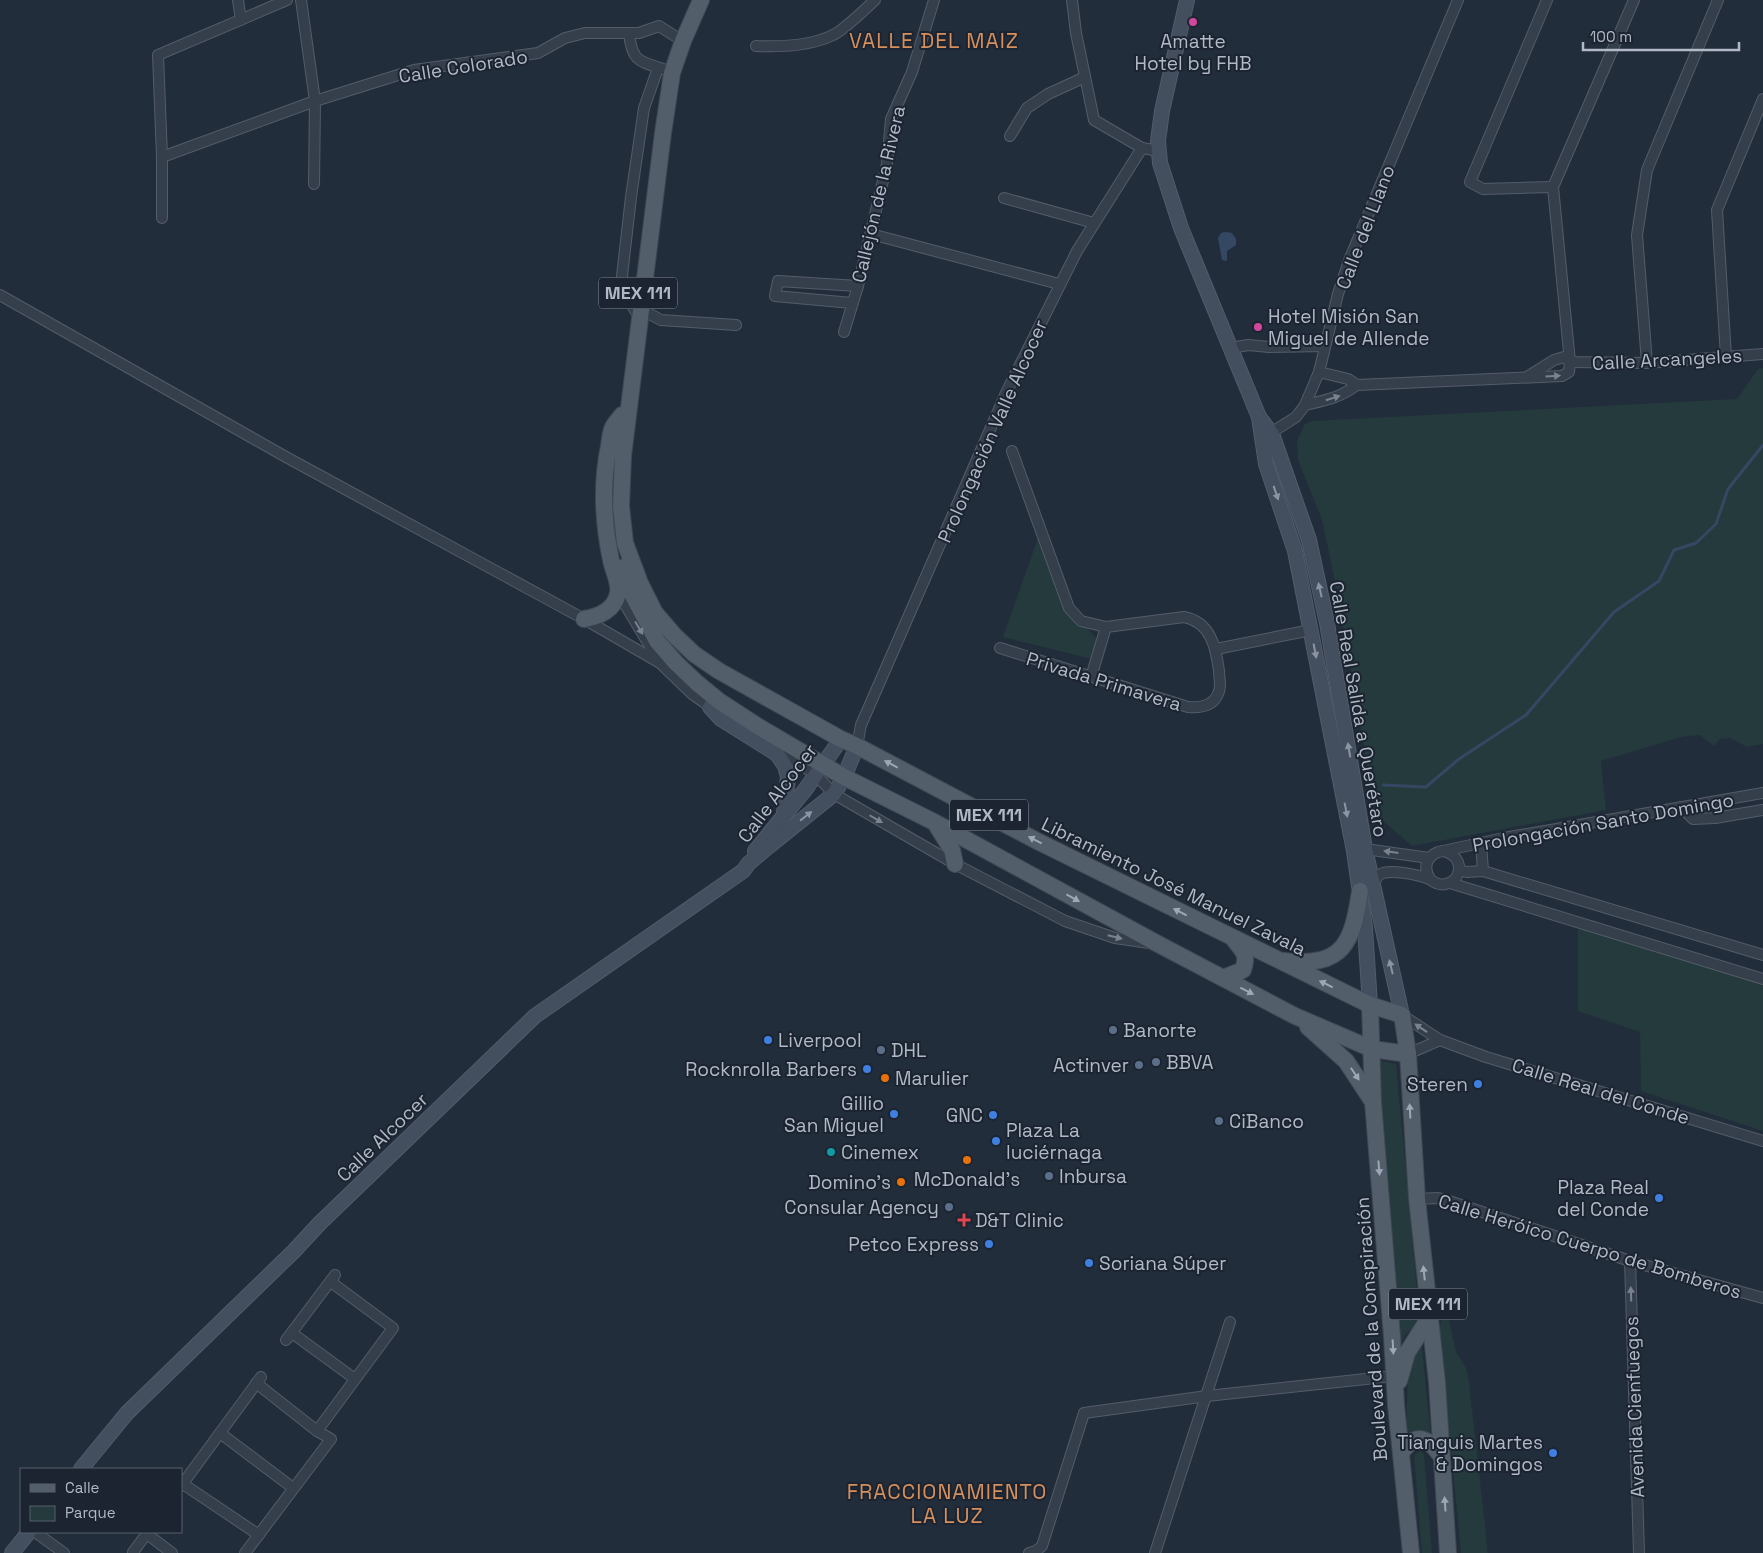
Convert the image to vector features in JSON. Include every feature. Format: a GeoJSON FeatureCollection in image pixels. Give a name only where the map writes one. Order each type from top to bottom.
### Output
{"type":"FeatureCollection","features":[{"type":"Feature","properties":{"kind":"main road","name":"Libramiento José Manuel Zavala"},"geometry":{"type":"LineString","coordinates":[[695,0],[663,69],[623,456],[621,506],[625,543],[640,583],[655,613],[694,654],[719,671],[841,739],[1037,841],[1370,1005]]}},
{"type":"Feature","properties":{"kind":"main road","name":"Libramiento José Manuel Zavala"},"geometry":{"type":"LineString","coordinates":[[701,0],[686,33],[672,73],[639,311],[622,415],[614,505],[619,547],[630,590],[657,640],[676,663],[719,701],[819,770],[844,777],[934,822],[1295,1016]]}},
{"type":"Feature","properties":{"kind":"main road"},"geometry":{"type":"LineString","coordinates":[[584,619],[597,617],[606,612],[614,603],[618,593],[606,526],[604,483],[612,428],[622,415]]}},
{"type":"Feature","properties":{"kind":"main road"},"geometry":{"type":"LineString","coordinates":[[934,822],[952,850],[955,864]]}},
{"type":"Feature","properties":{"kind":"main road"},"geometry":{"type":"LineString","coordinates":[[1276,960],[1315,960],[1328,958],[1337,952],[1347,943],[1353,932],[1367,888]]}},
{"type":"Feature","properties":{"kind":"main road"},"geometry":{"type":"LineString","coordinates":[[1223,978],[1243,970],[1246,961],[1243,950],[1232,938]]}},
{"type":"Feature","properties":{"kind":"main road","name":"MEX 111"},"geometry":{"type":"LineString","coordinates":[[1373,1102],[1370,1005],[1402,1015],[1408,1054],[1417,1199],[1437,1382],[1448,1553]]}},
{"type":"Feature","properties":{"kind":"main road","name":"MEX 111"},"geometry":{"type":"LineString","coordinates":[[1295,1016],[1372,1049],[1408,1054]]}},
{"type":"Feature","properties":{"kind":"main road","name":"MEX 111"},"geometry":{"type":"LineString","coordinates":[[1295,1016],[1346,1061],[1373,1102]]}},
{"type":"Feature","properties":{"kind":"main road","name":"Boulevard de la Conspiración"},"geometry":{"type":"LineString","coordinates":[[1373,1102],[1396,1405],[1411,1553]]}},
{"type":"Feature","properties":{"kind":"main road"},"geometry":{"type":"LineString","coordinates":[[1396,1405],[1401,1372],[1407,1353],[1429,1318]]}},
{"type":"Feature","properties":{"kind":"main road"},"geometry":{"type":"LineString","coordinates":[[1401,1453],[1409,1441],[1417,1439],[1425,1440],[1433,1445],[1441,1456]]}},
{"type":"Feature","properties":{"kind":"street"},"geometry":{"type":"LineString","coordinates":[[238,0],[241,20]]}},
{"type":"Feature","properties":{"kind":"street"},"geometry":{"type":"LineString","coordinates":[[162,218],[158,55],[287,0]]}},
{"type":"Feature","properties":{"kind":"street"},"geometry":{"type":"LineString","coordinates":[[301,0],[315,101],[314,184]]}},
{"type":"Feature","properties":{"kind":"street"},"geometry":{"type":"LineString","coordinates":[[756,46],[780,47],[834,35],[875,0]]}},
{"type":"Feature","properties":{"kind":"street","name":"Callejón de la Rivera"},"geometry":{"type":"LineString","coordinates":[[844,332],[858,286],[887,164],[892,119],[912,72],[934,0]]}},
{"type":"Feature","properties":{"kind":"street"},"geometry":{"type":"LineString","coordinates":[[1072,0],[1076,33],[1094,120],[1142,148],[1159,151]]}},
{"type":"Feature","properties":{"kind":"street","name":"Calle Real Salida a Querétaro"},"geometry":{"type":"LineString","coordinates":[[1187,0],[1162,111],[1158,141],[1160,163],[1181,228],[1309,540],[1327,623],[1367,888],[1402,1015]]}},
{"type":"Feature","properties":{"kind":"street","name":"Calle del Llano"},"geometry":{"type":"LineString","coordinates":[[1266,436],[1296,417],[1306,404],[1319,372],[1338,294],[1350,258],[1458,0]]}},
{"type":"Feature","properties":{"kind":"street"},"geometry":{"type":"LineString","coordinates":[[1547,0],[1470,182],[1483,189],[1553,187]]}},
{"type":"Feature","properties":{"kind":"street"},"geometry":{"type":"LineString","coordinates":[[1570,362],[1553,187],[1634,0]]}},
{"type":"Feature","properties":{"kind":"street"},"geometry":{"type":"LineString","coordinates":[[1647,364],[1637,235],[1647,170],[1718,0]]}},
{"type":"Feature","properties":{"kind":"street","name":"Calle Colorado"},"geometry":{"type":"LineString","coordinates":[[162,157],[315,101],[414,70],[538,53],[565,38],[585,33],[629,33],[659,26],[678,38]]}},
{"type":"Feature","properties":{"kind":"street"},"geometry":{"type":"LineString","coordinates":[[629,33],[631,50],[642,62],[663,69]]}},
{"type":"Feature","properties":{"kind":"street"},"geometry":{"type":"LineString","coordinates":[[1010,136],[1027,108],[1048,94],[1085,77]]}},
{"type":"Feature","properties":{"kind":"street"},"geometry":{"type":"LineString","coordinates":[[1726,357],[1717,210],[1763,99]]}},
{"type":"Feature","properties":{"kind":"street","name":"Prolongación Valle Alcocer"},"geometry":{"type":"LineString","coordinates":[[857,746],[861,726],[1006,393],[1060,284],[1094,223],[1142,148]]}},
{"type":"Feature","properties":{"kind":"street"},"geometry":{"type":"LineString","coordinates":[[1004,198],[1094,223]]}},
{"type":"Feature","properties":{"kind":"street"},"geometry":{"type":"LineString","coordinates":[[871,234],[1060,284]]}},
{"type":"Feature","properties":{"kind":"street"},"geometry":{"type":"LineString","coordinates":[[852,303],[775,296],[778,281],[858,286]]}},
{"type":"Feature","properties":{"kind":"street"},"geometry":{"type":"LineString","coordinates":[[0,295],[286,457],[584,619],[660,663],[692,694],[710,707],[819,770],[834,794],[955,864],[1065,921],[1115,938],[1160,945]]}},
{"type":"Feature","properties":{"kind":"street"},"geometry":{"type":"LineString","coordinates":[[639,311],[661,320],[736,326]]}},
{"type":"Feature","properties":{"kind":"street"},"geometry":{"type":"LineString","coordinates":[[1231,348],[1248,344],[1269,347],[1325,346]]}},
{"type":"Feature","properties":{"kind":"street","name":"Calle Arcangeles"},"geometry":{"type":"LineString","coordinates":[[1526,378],[1558,358],[1564,357],[1570,362],[1647,364],[1763,354]]}},
{"type":"Feature","properties":{"kind":"street","name":"Calle Arcangeles"},"geometry":{"type":"LineString","coordinates":[[1306,404],[1329,400],[1343,395],[1357,385],[1562,376],[1568,372],[1570,362]]}},
{"type":"Feature","properties":{"kind":"street","name":"Calle Arcangeles"},"geometry":{"type":"LineString","coordinates":[[1319,372],[1348,378],[1357,385]]}},
{"type":"Feature","properties":{"kind":"street","name":"Calle Real Salida a Querétaro"},"geometry":{"type":"LineString","coordinates":[[1266,436],[1266,464],[1295,551],[1310,630],[1360,850]]}},
{"type":"Feature","properties":{"kind":"street","name":"Privada Primavera"},"geometry":{"type":"LineString","coordinates":[[1000,648],[1188,708],[1201,708],[1211,703],[1218,695],[1220,687],[1216,649],[1207,631],[1194,619],[1184,617],[1106,627],[1081,621],[1069,608],[1012,451]]}},
{"type":"Feature","properties":{"kind":"street"},"geometry":{"type":"LineString","coordinates":[[618,593],[660,663]]}},
{"type":"Feature","properties":{"kind":"street"},"geometry":{"type":"LineString","coordinates":[[1091,677],[1106,627]]}},
{"type":"Feature","properties":{"kind":"street"},"geometry":{"type":"LineString","coordinates":[[1216,649],[1310,630]]}},
{"type":"Feature","properties":{"kind":"street"},"geometry":{"type":"LineString","coordinates":[[710,707],[721,719],[777,754],[785,766],[788,777],[784,814]]}},
{"type":"Feature","properties":{"kind":"street"},"geometry":{"type":"LineString","coordinates":[[841,739],[861,726]]}},
{"type":"Feature","properties":{"kind":"street","name":"Calle Alcocer"},"geometry":{"type":"LineString","coordinates":[[743,871],[756,847],[805,790],[841,739]]}},
{"type":"Feature","properties":{"kind":"street","name":"Calle Alcocer"},"geometry":{"type":"LineString","coordinates":[[82,1468],[127,1413],[294,1252],[320,1223],[535,1016],[743,871],[768,846],[834,794],[844,777],[857,746]]}},
{"type":"Feature","properties":{"kind":"street","name":"Prolongación Santo Domingo"},"geometry":{"type":"LineString","coordinates":[[1443,851],[1763,793]]}},
{"type":"Feature","properties":{"kind":"street"},"geometry":{"type":"LineString","coordinates":[[1681,807],[1693,819],[1716,818],[1763,810]]}},
{"type":"Feature","properties":{"kind":"street"},"geometry":{"type":"LineString","coordinates":[[1481,843],[1483,871]]}},
{"type":"Feature","properties":{"kind":"street"},"geometry":{"type":"LineString","coordinates":[[1450,883],[1455,880],[1468,845]]}},
{"type":"Feature","properties":{"kind":"street"},"geometry":{"type":"LineString","coordinates":[[1360,850],[1429,858]]}},
{"type":"Feature","properties":{"kind":"street"},"geometry":{"type":"LineString","coordinates":[[1430,879],[1426,869],[1429,858],[1433,854],[1443,851],[1454,855],[1459,867],[1467,872],[1483,871],[1763,954]]}},
{"type":"Feature","properties":{"kind":"street"},"geometry":{"type":"LineString","coordinates":[[1367,888],[1378,876],[1386,871],[1400,872],[1430,879],[1440,884],[1450,883],[1763,980]]}},
{"type":"Feature","properties":{"kind":"street","name":"Calle Real Salida a Querétaro"},"geometry":{"type":"LineString","coordinates":[[1367,888],[1370,1005]]}},
{"type":"Feature","properties":{"kind":"street","name":"Calle Real del Conde"},"geometry":{"type":"LineString","coordinates":[[1402,1015],[1440,1040],[1486,1057],[1763,1141]]}},
{"type":"Feature","properties":{"kind":"street"},"geometry":{"type":"LineString","coordinates":[[1408,1054],[1440,1040]]}},
{"type":"Feature","properties":{"kind":"street","name":"Calle Heróico Cuerpo de Bomberos"},"geometry":{"type":"LineString","coordinates":[[1417,1199],[1438,1198],[1446,1200],[1630,1261],[1763,1298]]}},
{"type":"Feature","properties":{"kind":"street","name":"Avenida Cienfuegos"},"geometry":{"type":"LineString","coordinates":[[1630,1261],[1639,1553]]}},
{"type":"Feature","properties":{"kind":"street"},"geometry":{"type":"LineString","coordinates":[[317,1430],[355,1379],[393,1328],[333,1278],[289,1336],[355,1379]]}},
{"type":"Feature","properties":{"kind":"street"},"geometry":{"type":"LineString","coordinates":[[1155,1553],[1230,1322]]}},
{"type":"Feature","properties":{"kind":"street"},"geometry":{"type":"LineString","coordinates":[[1029,1553],[1036,1551],[1042,1546],[1084,1413],[1207,1396],[1394,1376]]}},
{"type":"Feature","properties":{"kind":"street"},"geometry":{"type":"LineString","coordinates":[[245,1553],[330,1439],[259,1380],[182,1485],[258,1535]]}},
{"type":"Feature","properties":{"kind":"street"},"geometry":{"type":"LineString","coordinates":[[220,1433],[293,1488]]}},
{"type":"Feature","properties":{"kind":"street"},"geometry":{"type":"LineString","coordinates":[[1403,1481],[1403,1553]]}},
{"type":"Feature","properties":{"kind":"street"},"geometry":{"type":"LineString","coordinates":[[12,1553],[28,1533]]}},
{"type":"Feature","properties":{"kind":"street"},"geometry":{"type":"LineString","coordinates":[[36,1533],[64,1553]]}},
{"type":"Feature","properties":{"kind":"street"},"geometry":{"type":"LineString","coordinates":[[133,1552],[147,1533],[172,1553]]}},
{"type":"Feature","properties":{"kind":"green space"},"geometry":{"type":"Polygon","coordinates":[[[1763,368],[1763,744],[1747,747],[1730,738],[1720,739],[1714,746],[1700,735],[1681,737],[1601,761],[1606,810],[1412,846],[1376,815],[1336,586],[1322,520],[1298,460],[1297,441],[1305,424],[1312,421],[1737,399],[1758,369],[1763,368]]]}},
{"type":"Feature","properties":{"kind":"green space"},"geometry":{"type":"Polygon","coordinates":[[[1038,538],[1062,601],[1098,640],[1092,659],[1003,637],[1038,538]]]}},
{"type":"Feature","properties":{"kind":"green space"},"geometry":{"type":"Polygon","coordinates":[[[1578,918],[1763,973],[1763,1131],[1641,1091],[1640,1032],[1578,1011],[1578,918]]]}},
{"type":"Feature","properties":{"kind":"green space"},"geometry":{"type":"Polygon","coordinates":[[[1377,1060],[1396,1064],[1420,1323],[1405,1335],[1400,1346],[1377,1060]]]}},
{"type":"Feature","properties":{"kind":"green space"},"geometry":{"type":"Polygon","coordinates":[[[1448,1316],[1456,1352],[1466,1368],[1469,1382],[1488,1553],[1461,1553],[1439,1327],[1443,1317],[1448,1316]]]}},
{"type":"Feature","properties":{"kind":"green space"},"geometry":{"type":"Polygon","coordinates":[[[1421,1336],[1431,1439],[1406,1440],[1408,1369],[1421,1336]]]}},
{"type":"Feature","properties":{"kind":"green space"},"geometry":{"type":"Polygon","coordinates":[[[1421,1451],[1424,1455],[1432,1553],[1422,1553],[1414,1456],[1421,1451]]]}},
{"type":"Feature","properties":{"kind":"water"},"geometry":{"type":"Polygon","coordinates":[[[1221,233],[1232,233],[1236,239],[1236,245],[1227,251],[1227,261],[1222,260],[1218,238],[1221,233]]]}},
{"type":"Feature","properties":{"kind":"waterway"},"geometry":{"type":"LineString","coordinates":[[1383,785],[1426,787],[1459,759],[1526,715],[1614,612],[1659,581],[1674,550],[1696,543],[1716,524],[1728,489],[1763,445]]}},
{"type":"Feature","properties":{"kind":"place","name":"Amatte Hotel by FHB"},"geometry":{"type":"Point","coordinates":[1193,22]}},
{"type":"Feature","properties":{"kind":"place","name":"Hotel Misión San Miguel de Allende"},"geometry":{"type":"Point","coordinates":[1258,327]}},
{"type":"Feature","properties":{"kind":"place","name":"Banorte"},"geometry":{"type":"Point","coordinates":[1113,1030]}},
{"type":"Feature","properties":{"kind":"place","name":"Liverpool"},"geometry":{"type":"Point","coordinates":[768,1040]}},
{"type":"Feature","properties":{"kind":"place","name":"DHL"},"geometry":{"type":"Point","coordinates":[881,1050]}},
{"type":"Feature","properties":{"kind":"place","name":"BBVA"},"geometry":{"type":"Point","coordinates":[1156,1062]}},
{"type":"Feature","properties":{"kind":"place","name":"Actinver"},"geometry":{"type":"Point","coordinates":[1139,1065]}},
{"type":"Feature","properties":{"kind":"place","name":"Rocknrolla Barbers"},"geometry":{"type":"Point","coordinates":[867,1069]}},
{"type":"Feature","properties":{"kind":"place","name":"Marulier"},"geometry":{"type":"Point","coordinates":[885,1078]}},
{"type":"Feature","properties":{"kind":"place","name":"Steren"},"geometry":{"type":"Point","coordinates":[1478,1084]}},
{"type":"Feature","properties":{"kind":"place","name":"Gillio San Miguel"},"geometry":{"type":"Point","coordinates":[894,1114]}},
{"type":"Feature","properties":{"kind":"place","name":"GNC"},"geometry":{"type":"Point","coordinates":[993,1115]}},
{"type":"Feature","properties":{"kind":"place","name":"CiBanco"},"geometry":{"type":"Point","coordinates":[1219,1121]}},
{"type":"Feature","properties":{"kind":"place","name":"Plaza La luciérnaga"},"geometry":{"type":"Point","coordinates":[996,1141]}},
{"type":"Feature","properties":{"kind":"place","name":"Cinemex"},"geometry":{"type":"Point","coordinates":[831,1152]}},
{"type":"Feature","properties":{"kind":"place","name":"McDonald's"},"geometry":{"type":"Point","coordinates":[967,1160]}},
{"type":"Feature","properties":{"kind":"place","name":"Inbursa"},"geometry":{"type":"Point","coordinates":[1049,1176]}},
{"type":"Feature","properties":{"kind":"place","name":"Domino's"},"geometry":{"type":"Point","coordinates":[901,1182]}},
{"type":"Feature","properties":{"kind":"place","name":"Plaza Real del Conde"},"geometry":{"type":"Point","coordinates":[1659,1198]}},
{"type":"Feature","properties":{"kind":"place","name":"Consular Agency"},"geometry":{"type":"Point","coordinates":[949,1207]}},
{"type":"Feature","properties":{"kind":"place","name":"D&T Clinic"},"geometry":{"type":"Point","coordinates":[964,1220]}},
{"type":"Feature","properties":{"kind":"place","name":"Petco Express"},"geometry":{"type":"Point","coordinates":[989,1244]}},
{"type":"Feature","properties":{"kind":"place","name":"Soriana Súper"},"geometry":{"type":"Point","coordinates":[1089,1263]}},
{"type":"Feature","properties":{"kind":"place","name":"Tianguis Martes & Domingos"},"geometry":{"type":"Point","coordinates":[1553,1453]}},
{"type":"Feature","properties":{"kind":"district","name":"VALLE DEL MAIZ"},"geometry":{"type":"Point","coordinates":[934,41]}},
{"type":"Feature","properties":{"kind":"district","name":"FRACCIONAMIENTO LA LUZ"},"geometry":{"type":"Point","coordinates":[947,1504]}}]}
